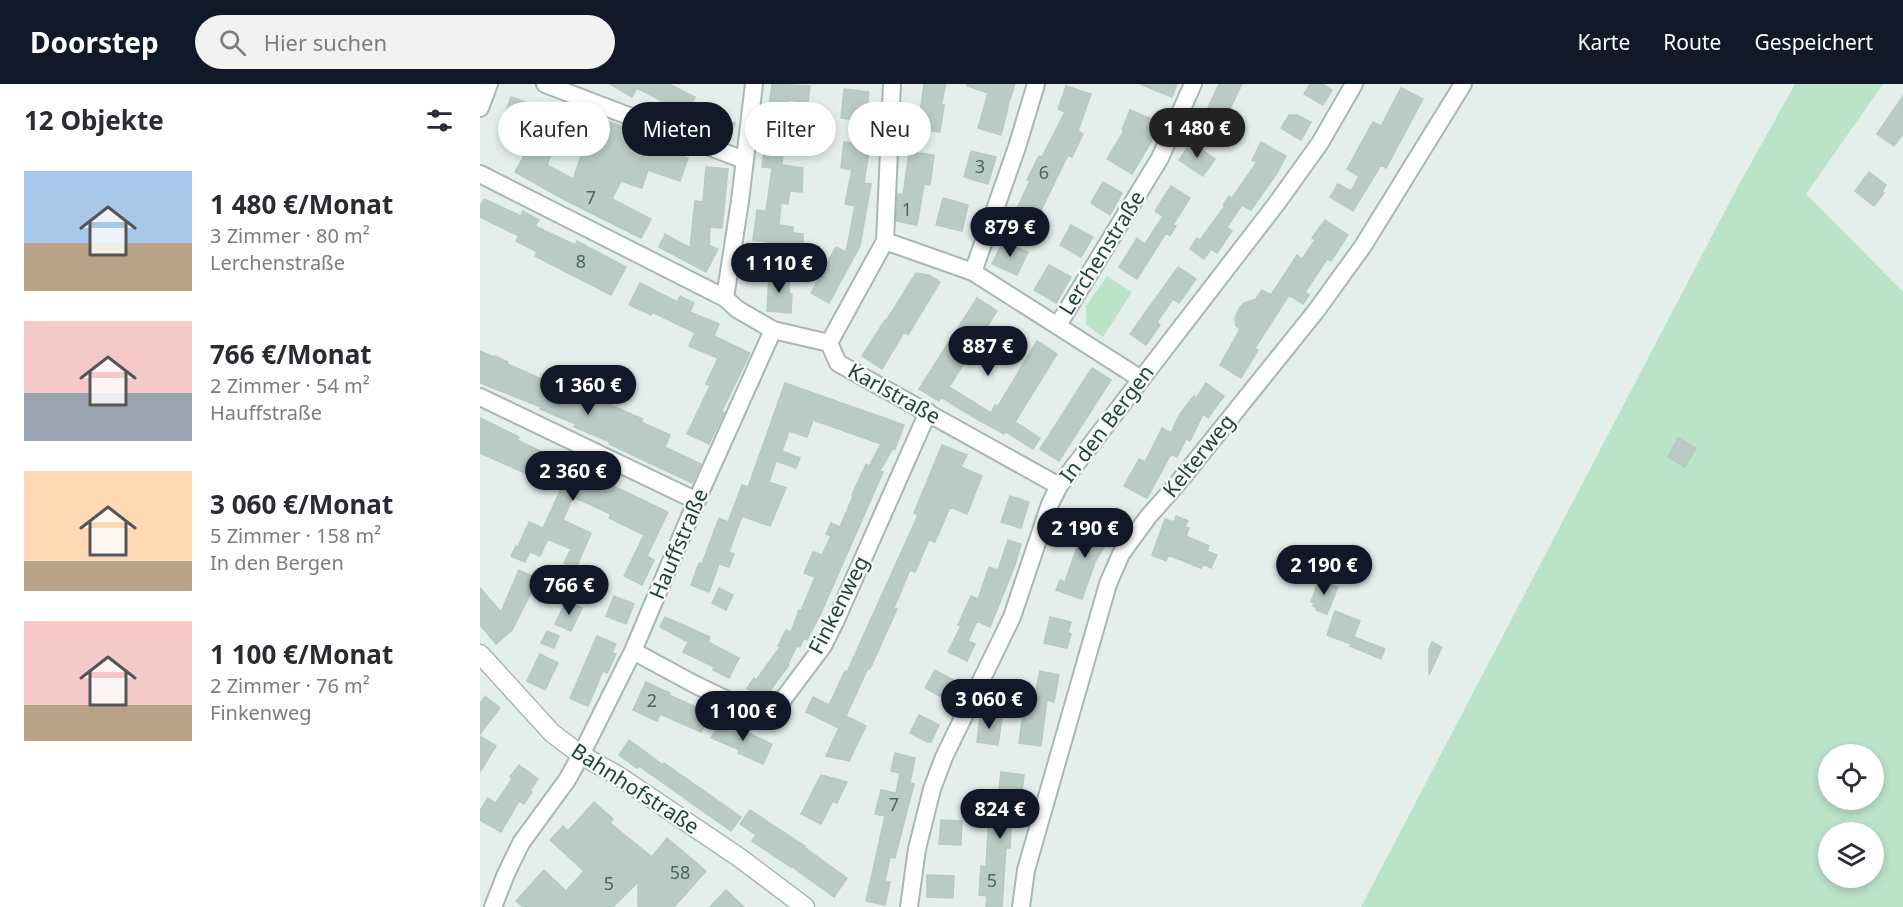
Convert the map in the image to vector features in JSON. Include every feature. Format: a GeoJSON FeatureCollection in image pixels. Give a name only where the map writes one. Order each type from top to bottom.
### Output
{"type":"FeatureCollection","features":[{"type":"Feature","properties":{"kind":"street"},"geometry":{"type":"LineString","coordinates":[[480,108],[489,84]]}},
{"type":"Feature","properties":{"kind":"street"},"geometry":{"type":"LineString","coordinates":[[545,84],[744,160]]}},
{"type":"Feature","properties":{"kind":"street"},"geometry":{"type":"LineString","coordinates":[[725,298],[740,201],[754,84]]}},
{"type":"Feature","properties":{"kind":"street"},"geometry":{"type":"LineString","coordinates":[[829,343],[885,241],[892,84]]}},
{"type":"Feature","properties":{"kind":"street"},"geometry":{"type":"LineString","coordinates":[[973,272],[1017,147],[1036,84]]}},
{"type":"Feature","properties":{"kind":"street","name":"Lerchenstraße"},"geometry":{"type":"LineString","coordinates":[[1058,326],[1160,158],[1194,84]]}},
{"type":"Feature","properties":{"kind":"street","name":"In den Bergen"},"geometry":{"type":"LineString","coordinates":[[909,907],[917,849],[932,789],[944,758],[1012,617],[1050,504],[1059,486],[1071,467],[1141,379],[1314,151],[1354,84]]}},
{"type":"Feature","properties":{"kind":"street","name":"Kelterweg"},"geometry":{"type":"LineString","coordinates":[[1021,907],[1026,870],[1108,584],[1121,554],[1316,311],[1363,246],[1463,84]]}},
{"type":"Feature","properties":{"kind":"street","name":"Karlstraße"},"geometry":{"type":"LineString","coordinates":[[480,174],[725,298],[737,309],[773,330],[829,343],[838,363],[1059,486]]}},
{"type":"Feature","properties":{"kind":"street"},"geometry":{"type":"LineString","coordinates":[[885,241],[973,272],[1141,379]]}},
{"type":"Feature","properties":{"kind":"street","name":"Hauffstraße"},"geometry":{"type":"LineString","coordinates":[[493,907],[521,843],[567,780],[633,651],[773,330]]}},
{"type":"Feature","properties":{"kind":"street"},"geometry":{"type":"LineString","coordinates":[[480,397],[697,501]]}},
{"type":"Feature","properties":{"kind":"street","name":"Finkenweg"},"geometry":{"type":"LineString","coordinates":[[633,651],[762,717],[776,710],[823,646],[836,622],[928,412]]}},
{"type":"Feature","properties":{"kind":"street","name":"Bahnhofstraße"},"geometry":{"type":"LineString","coordinates":[[480,654],[552,734],[740,858],[806,907]]}},
{"type":"Feature","properties":{"kind":"green space"},"geometry":{"type":"Polygon","coordinates":[[[1795,84],[1883,84],[1806,194],[1903,292],[1903,907],[1361,907],[1737,188],[1795,84]]]}},
{"type":"Feature","properties":{"kind":"green space"},"geometry":{"type":"Polygon","coordinates":[[[1107,276],[1132,292],[1103,337],[1086,325],[1086,306],[1107,276]]]}},
{"type":"Feature","properties":{"kind":"building"},"geometry":{"type":"Polygon","coordinates":[[[610,84],[669,84],[695,97],[692,102],[662,102],[637,88],[632,97],[610,84]]]}},
{"type":"Feature","properties":{"kind":"building"},"geometry":{"type":"Polygon","coordinates":[[[772,84],[810,86],[808,102],[789,100],[789,102],[770,102],[772,84]]]}},
{"type":"Feature","properties":{"kind":"building"},"geometry":{"type":"Polygon","coordinates":[[[924,84],[946,84],[941,105],[944,105],[940,132],[931,131],[931,102],[922,102],[924,84]]]}},
{"type":"Feature","properties":{"kind":"building"},"geometry":{"type":"Polygon","coordinates":[[[967,84],[1015,84],[1001,135],[978,128],[988,93],[967,86],[967,84]]]}},
{"type":"Feature","properties":{"kind":"building"},"geometry":{"type":"Polygon","coordinates":[[[1140,84],[1177,84],[1172,97],[1140,84]]]}},
{"type":"Feature","properties":{"kind":"building"},"geometry":{"type":"Polygon","coordinates":[[[1219,84],[1242,84],[1226,117],[1208,108],[1219,84]]]}},
{"type":"Feature","properties":{"kind":"building"},"geometry":{"type":"Polygon","coordinates":[[[1310,84],[1322,84],[1332,90],[1323,105],[1304,94],[1310,84]]]}},
{"type":"Feature","properties":{"kind":"building"},"geometry":{"type":"Polygon","coordinates":[[[1066,86],[1091,94],[1078,131],[1083,134],[1072,157],[1068,155],[1031,231],[1011,221],[1030,181],[1027,180],[1039,156],[1042,157],[1065,112],[1058,109],[1066,86]]]}},
{"type":"Feature","properties":{"kind":"building"},"geometry":{"type":"Polygon","coordinates":[[[1401,88],[1423,99],[1386,168],[1381,165],[1353,211],[1330,197],[1338,184],[1351,191],[1359,176],[1347,169],[1373,122],[1381,126],[1401,88]]]}},
{"type":"Feature","properties":{"kind":"building"},"geometry":{"type":"Polygon","coordinates":[[[844,89],[869,92],[868,102],[848,102],[848,119],[841,118],[844,89]]]}},
{"type":"Feature","properties":{"kind":"building"},"geometry":{"type":"Polygon","coordinates":[[[1903,96],[1903,134],[1894,146],[1877,134],[1903,96]]]}},
{"type":"Feature","properties":{"kind":"building"},"geometry":{"type":"Polygon","coordinates":[[[511,97],[525,102],[509,102],[511,97]]]}},
{"type":"Feature","properties":{"kind":"building"},"geometry":{"type":"Polygon","coordinates":[[[1130,110],[1159,122],[1151,142],[1132,174],[1107,159],[1124,131],[1122,130],[1130,110]]]}},
{"type":"Feature","properties":{"kind":"building"},"geometry":{"type":"Polygon","coordinates":[[[1289,115],[1297,115],[1311,122],[1301,140],[1281,128],[1289,115]]]}},
{"type":"Feature","properties":{"kind":"building"},"geometry":{"type":"Polygon","coordinates":[[[610,122],[622,126],[622,156],[682,156],[688,158],[680,181],[648,170],[642,188],[621,181],[612,199],[651,219],[641,238],[515,172],[524,156],[550,156],[547,165],[573,179],[581,156],[610,156],[610,122]]]}},
{"type":"Feature","properties":{"kind":"building"},"geometry":{"type":"Polygon","coordinates":[[[844,142],[848,142],[848,156],[868,156],[864,183],[871,184],[860,246],[829,303],[811,293],[836,247],[846,252],[855,206],[845,204],[852,170],[841,168],[844,142]]]}},
{"type":"Feature","properties":{"kind":"building"},"geometry":{"type":"Polygon","coordinates":[[[1191,142],[1215,159],[1203,176],[1179,160],[1191,142]]]}},
{"type":"Feature","properties":{"kind":"building"},"geometry":{"type":"Polygon","coordinates":[[[1261,142],[1286,156],[1251,210],[1242,205],[1227,227],[1232,231],[1217,253],[1211,249],[1204,259],[1190,249],[1197,238],[1200,240],[1225,206],[1223,205],[1229,196],[1232,198],[1257,162],[1252,160],[1261,142]]]}},
{"type":"Feature","properties":{"kind":"building"},"geometry":{"type":"Polygon","coordinates":[[[971,151],[996,157],[988,184],[964,177],[971,151]]]}},
{"type":"Feature","properties":{"kind":"building"},"geometry":{"type":"Polygon","coordinates":[[[934,155],[930,185],[924,184],[917,225],[896,221],[898,194],[903,195],[908,156],[934,155]]]}},
{"type":"Feature","properties":{"kind":"building"},"geometry":{"type":"Polygon","coordinates":[[[763,156],[783,156],[782,165],[803,168],[802,192],[790,191],[788,204],[781,203],[779,225],[793,227],[793,233],[803,234],[803,251],[791,249],[791,245],[753,240],[757,210],[766,211],[772,168],[762,167],[763,156]]]}},
{"type":"Feature","properties":{"kind":"building"},"geometry":{"type":"Polygon","coordinates":[[[706,167],[728,169],[722,228],[710,227],[709,245],[718,249],[706,272],[659,247],[665,234],[690,248],[695,201],[703,202],[706,167]]]}},
{"type":"Feature","properties":{"kind":"building"},"geometry":{"type":"Polygon","coordinates":[[[1869,172],[1886,185],[1882,191],[1884,193],[1874,206],[1855,191],[1869,172]]]}},
{"type":"Feature","properties":{"kind":"building"},"geometry":{"type":"Polygon","coordinates":[[[1103,182],[1122,193],[1110,215],[1091,203],[1103,182]]]}},
{"type":"Feature","properties":{"kind":"building"},"geometry":{"type":"Polygon","coordinates":[[[1171,186],[1190,198],[1173,225],[1176,226],[1170,236],[1166,233],[1137,279],[1119,267],[1137,238],[1145,244],[1163,216],[1155,211],[1171,186]]]}},
{"type":"Feature","properties":{"kind":"building"},"geometry":{"type":"Polygon","coordinates":[[[943,198],[968,205],[962,231],[936,225],[943,198]]]}},
{"type":"Feature","properties":{"kind":"building"},"geometry":{"type":"Polygon","coordinates":[[[484,199],[521,216],[523,211],[539,220],[535,226],[575,245],[577,241],[626,267],[611,295],[535,256],[537,252],[516,241],[519,236],[480,217],[480,207],[484,199]]]}},
{"type":"Feature","properties":{"kind":"building"},"geometry":{"type":"Polygon","coordinates":[[[1325,220],[1348,235],[1331,261],[1327,259],[1305,292],[1309,295],[1303,304],[1289,295],[1255,348],[1258,350],[1241,378],[1220,365],[1240,329],[1236,326],[1235,318],[1239,309],[1244,303],[1256,299],[1262,290],[1271,295],[1297,255],[1302,259],[1315,240],[1312,238],[1325,220]]]}},
{"type":"Feature","properties":{"kind":"building"},"geometry":{"type":"Polygon","coordinates":[[[1071,225],[1093,237],[1081,257],[1060,245],[1071,225]]]}},
{"type":"Feature","properties":{"kind":"building"},"geometry":{"type":"Polygon","coordinates":[[[1003,241],[1028,252],[1017,275],[992,264],[1003,241]]]}},
{"type":"Feature","properties":{"kind":"building"},"geometry":{"type":"Polygon","coordinates":[[[1049,265],[1071,277],[1056,303],[1034,290],[1049,265]]]}},
{"type":"Feature","properties":{"kind":"building"},"geometry":{"type":"Polygon","coordinates":[[[1178,267],[1196,279],[1179,303],[1173,299],[1157,322],[1160,325],[1146,345],[1130,334],[1178,267]]]}},
{"type":"Feature","properties":{"kind":"building"},"geometry":{"type":"Polygon","coordinates":[[[769,273],[790,275],[791,313],[767,311],[769,273]]]}},
{"type":"Feature","properties":{"kind":"building"},"geometry":{"type":"Polygon","coordinates":[[[916,273],[929,275],[940,282],[908,335],[904,332],[882,369],[862,356],[916,273]]]}},
{"type":"Feature","properties":{"kind":"building"},"geometry":{"type":"Polygon","coordinates":[[[640,283],[677,302],[680,296],[694,303],[690,312],[719,324],[714,336],[750,353],[709,444],[687,434],[710,386],[706,384],[718,358],[689,346],[695,333],[652,312],[651,315],[629,305],[640,283]]]}},
{"type":"Feature","properties":{"kind":"building"},"geometry":{"type":"Polygon","coordinates":[[[977,298],[997,311],[949,387],[991,413],[995,405],[998,406],[1037,341],[1057,354],[1015,422],[1040,438],[1033,449],[1005,431],[1004,434],[941,397],[939,401],[919,389],[977,298]]]}},
{"type":"Feature","properties":{"kind":"building"},"geometry":{"type":"Polygon","coordinates":[[[480,351],[551,383],[553,379],[577,389],[643,419],[641,422],[670,435],[665,447],[701,464],[692,483],[609,444],[610,442],[574,427],[576,424],[540,409],[541,407],[480,383],[480,351]]]}},
{"type":"Feature","properties":{"kind":"building"},"geometry":{"type":"Polygon","coordinates":[[[1092,368],[1111,380],[1059,461],[1040,449],[1092,368]]]}},
{"type":"Feature","properties":{"kind":"building"},"geometry":{"type":"Polygon","coordinates":[[[785,383],[904,425],[895,449],[893,448],[880,471],[883,472],[821,613],[807,640],[804,638],[800,647],[797,646],[789,665],[763,700],[747,688],[754,678],[756,680],[780,647],[778,646],[786,630],[791,632],[815,577],[804,573],[813,552],[822,555],[831,536],[826,534],[831,523],[840,527],[866,464],[869,466],[881,444],[813,420],[807,437],[789,431],[782,451],[800,458],[796,468],[776,461],[769,482],[786,488],[770,526],[742,516],[729,552],[734,554],[729,567],[719,564],[709,592],[691,585],[699,563],[702,564],[719,518],[728,522],[742,485],[748,487],[785,383]]]}},
{"type":"Feature","properties":{"kind":"building"},"geometry":{"type":"Polygon","coordinates":[[[1206,383],[1224,396],[1208,418],[1203,414],[1190,441],[1186,439],[1177,457],[1171,454],[1147,498],[1124,486],[1139,459],[1145,462],[1162,428],[1171,433],[1180,414],[1194,396],[1196,398],[1206,383]]]}},
{"type":"Feature","properties":{"kind":"building"},"geometry":{"type":"Polygon","coordinates":[[[480,418],[519,437],[517,440],[668,512],[647,556],[654,560],[642,585],[624,576],[644,535],[609,518],[611,514],[573,497],[563,520],[591,533],[576,568],[564,563],[571,549],[548,539],[540,556],[530,552],[525,562],[511,556],[516,546],[518,547],[529,522],[543,528],[561,489],[480,453],[480,418]]]}},
{"type":"Feature","properties":{"kind":"building"},"geometry":{"type":"Polygon","coordinates":[[[1678,438],[1696,448],[1685,467],[1668,457],[1678,438]]]}},
{"type":"Feature","properties":{"kind":"building"},"geometry":{"type":"Polygon","coordinates":[[[942,445],[967,455],[961,467],[982,476],[967,514],[950,507],[935,542],[929,540],[915,572],[910,570],[894,608],[897,609],[846,716],[866,726],[849,761],[826,756],[839,728],[806,712],[813,697],[829,705],[845,671],[847,672],[918,515],[914,513],[942,445]]]}},
{"type":"Feature","properties":{"kind":"building"},"geometry":{"type":"Polygon","coordinates":[[[1010,496],[1029,502],[1021,528],[1001,522],[1010,496]]]}},
{"type":"Feature","properties":{"kind":"building"},"geometry":{"type":"Polygon","coordinates":[[[1176,516],[1188,521],[1185,527],[1189,528],[1186,536],[1209,546],[1207,551],[1217,555],[1211,568],[1203,564],[1201,568],[1168,555],[1166,561],[1152,555],[1165,519],[1174,522],[1176,516]]]}},
{"type":"Feature","properties":{"kind":"building"},"geometry":{"type":"Polygon","coordinates":[[[1091,519],[1113,532],[1095,562],[1082,599],[1056,590],[1060,580],[1065,582],[1078,544],[1076,543],[1091,519]]]}},
{"type":"Feature","properties":{"kind":"building"},"geometry":{"type":"Polygon","coordinates":[[[1008,540],[1021,544],[1015,565],[990,627],[977,621],[968,641],[975,644],[967,661],[948,652],[961,626],[958,625],[971,596],[978,599],[989,567],[998,570],[1008,540]]]}},
{"type":"Feature","properties":{"kind":"building"},"geometry":{"type":"Polygon","coordinates":[[[519,570],[538,579],[512,630],[496,644],[480,625],[480,588],[501,612],[519,570]]]}},
{"type":"Feature","properties":{"kind":"building"},"geometry":{"type":"Polygon","coordinates":[[[1319,580],[1338,587],[1327,614],[1316,610],[1314,603],[1311,602],[1319,580]]]}},
{"type":"Feature","properties":{"kind":"building"},"geometry":{"type":"Polygon","coordinates":[[[719,588],[733,595],[726,610],[712,603],[719,588]]]}},
{"type":"Feature","properties":{"kind":"building"},"geometry":{"type":"Polygon","coordinates":[[[614,596],[634,604],[626,624],[606,616],[614,596]]]}},
{"type":"Feature","properties":{"kind":"building"},"geometry":{"type":"Polygon","coordinates":[[[566,601],[582,608],[571,631],[555,624],[566,601]]]}},
{"type":"Feature","properties":{"kind":"building"},"geometry":{"type":"Polygon","coordinates":[[[1335,611],[1360,621],[1351,644],[1327,635],[1335,611]]]}},
{"type":"Feature","properties":{"kind":"building"},"geometry":{"type":"Polygon","coordinates":[[[665,617],[710,637],[708,642],[739,658],[729,678],[713,670],[714,667],[683,652],[688,642],[660,627],[665,617]]]}},
{"type":"Feature","properties":{"kind":"building"},"geometry":{"type":"Polygon","coordinates":[[[1050,617],[1071,622],[1068,632],[1071,634],[1067,648],[1044,643],[1050,617]]]}},
{"type":"Feature","properties":{"kind":"building"},"geometry":{"type":"Polygon","coordinates":[[[547,631],[559,636],[554,648],[541,643],[547,631]]]}},
{"type":"Feature","properties":{"kind":"building"},"geometry":{"type":"Polygon","coordinates":[[[597,636],[616,644],[612,653],[616,654],[607,673],[603,671],[588,706],[570,698],[597,636]]]}},
{"type":"Feature","properties":{"kind":"building"},"geometry":{"type":"Polygon","coordinates":[[[1354,637],[1385,649],[1381,659],[1350,646],[1354,637]]]}},
{"type":"Feature","properties":{"kind":"building"},"geometry":{"type":"Polygon","coordinates":[[[1432,642],[1442,647],[1429,675],[1429,649],[1432,642]]]}},
{"type":"Feature","properties":{"kind":"building"},"geometry":{"type":"Polygon","coordinates":[[[540,654],[558,663],[545,690],[527,681],[540,654]]]}},
{"type":"Feature","properties":{"kind":"building"},"geometry":{"type":"Polygon","coordinates":[[[935,670],[955,681],[945,699],[925,688],[935,670]]]}},
{"type":"Feature","properties":{"kind":"building"},"geometry":{"type":"Polygon","coordinates":[[[1040,671],[1059,675],[1054,702],[1047,700],[1041,746],[1019,743],[1023,713],[1031,714],[1040,671]]]}},
{"type":"Feature","properties":{"kind":"building"},"geometry":{"type":"Polygon","coordinates":[[[646,682],[705,711],[704,713],[710,716],[701,732],[660,714],[657,721],[633,710],[646,682]]]}},
{"type":"Feature","properties":{"kind":"building"},"geometry":{"type":"Polygon","coordinates":[[[485,696],[500,708],[480,734],[480,703],[485,696]]]}},
{"type":"Feature","properties":{"kind":"building"},"geometry":{"type":"Polygon","coordinates":[[[919,715],[939,725],[931,742],[910,733],[919,715]]]}},
{"type":"Feature","properties":{"kind":"building"},"geometry":{"type":"Polygon","coordinates":[[[980,716],[1002,719],[998,745],[977,742],[980,716]]]}},
{"type":"Feature","properties":{"kind":"building"},"geometry":{"type":"Polygon","coordinates":[[[723,721],[772,744],[763,764],[738,753],[740,750],[711,738],[723,721]]]}},
{"type":"Feature","properties":{"kind":"building"},"geometry":{"type":"Polygon","coordinates":[[[480,736],[496,746],[480,772],[480,736]]]}},
{"type":"Feature","properties":{"kind":"building"},"geometry":{"type":"Polygon","coordinates":[[[629,740],[741,817],[731,831],[639,766],[637,768],[619,755],[629,740]]]}},
{"type":"Feature","properties":{"kind":"building"},"geometry":{"type":"Polygon","coordinates":[[[895,753],[915,758],[910,783],[914,784],[895,858],[890,857],[885,881],[890,882],[885,905],[866,901],[885,816],[875,814],[881,790],[896,793],[900,773],[891,771],[895,753]]]}},
{"type":"Feature","properties":{"kind":"building"},"geometry":{"type":"Polygon","coordinates":[[[519,765],[538,779],[524,804],[519,801],[501,832],[480,820],[480,811],[488,798],[496,803],[519,765]]]}},
{"type":"Feature","properties":{"kind":"building"},"geometry":{"type":"Polygon","coordinates":[[[1001,772],[1024,775],[1021,798],[1013,797],[1010,848],[1006,848],[1002,907],[986,907],[987,896],[979,895],[981,866],[986,867],[989,813],[996,814],[1001,772]]]}},
{"type":"Feature","properties":{"kind":"building"},"geometry":{"type":"Polygon","coordinates":[[[821,775],[847,782],[837,803],[833,801],[821,824],[801,814],[821,775]]]}},
{"type":"Feature","properties":{"kind":"building"},"geometry":{"type":"Polygon","coordinates":[[[594,802],[613,819],[610,823],[652,857],[667,838],[706,871],[674,907],[638,907],[638,882],[613,907],[523,907],[516,901],[544,870],[566,891],[584,871],[550,840],[563,826],[568,831],[594,802]]]}},
{"type":"Feature","properties":{"kind":"building"},"geometry":{"type":"Polygon","coordinates":[[[750,810],[805,846],[847,878],[834,897],[752,841],[756,835],[740,824],[750,810]]]}},
{"type":"Feature","properties":{"kind":"building"},"geometry":{"type":"Polygon","coordinates":[[[941,820],[962,821],[961,845],[939,844],[941,820]]]}},
{"type":"Feature","properties":{"kind":"building"},"geometry":{"type":"Polygon","coordinates":[[[927,875],[954,876],[953,898],[927,897],[927,875]]]}},
{"type":"Feature","properties":{"kind":"building"},"geometry":{"type":"Polygon","coordinates":[[[726,890],[744,907],[710,907],[726,890]]]}}]}
